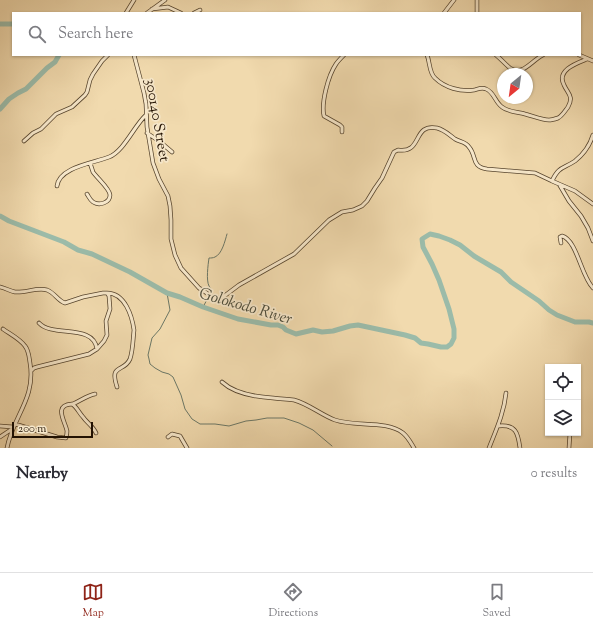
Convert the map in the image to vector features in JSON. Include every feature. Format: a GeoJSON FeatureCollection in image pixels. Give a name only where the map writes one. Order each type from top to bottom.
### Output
{"type":"FeatureCollection","features":[{"type":"Feature","properties":{"kind":"street"},"geometry":{"type":"LineString","coordinates":[[127,12],[134,0]]}},
{"type":"Feature","properties":{"kind":"street"},"geometry":{"type":"LineString","coordinates":[[148,12],[165,0]]}},
{"type":"Feature","properties":{"kind":"street"},"geometry":{"type":"LineString","coordinates":[[445,12],[454,0]]}},
{"type":"Feature","properties":{"kind":"street"},"geometry":{"type":"LineString","coordinates":[[476,12],[477,0]]}},
{"type":"Feature","properties":{"kind":"street"},"geometry":{"type":"LineString","coordinates":[[152,9],[168,7],[179,12]]}},
{"type":"Feature","properties":{"kind":"street"},"geometry":{"type":"LineString","coordinates":[[196,12],[200,10]]}},
{"type":"Feature","properties":{"kind":"street"},"geometry":{"type":"LineString","coordinates":[[24,142],[32,133],[41,129],[56,114],[72,107],[85,95],[93,74],[107,56]]}},
{"type":"Feature","properties":{"kind":"street","name":"300140 Street"},"geometry":{"type":"LineString","coordinates":[[134,56],[146,104],[147,133],[154,167],[169,201],[171,239],[175,255],[181,268],[199,288],[213,297],[221,298],[239,285],[294,254],[329,220],[342,212],[353,210],[365,203],[382,178],[394,152],[398,150],[405,151],[413,147],[422,131],[428,128],[437,128],[442,130],[456,140],[467,145],[472,150],[480,168],[487,170],[535,173],[552,181]]}},
{"type":"Feature","properties":{"kind":"street"},"geometry":{"type":"LineString","coordinates":[[342,132],[342,127],[340,125],[324,116],[323,108],[330,77],[337,63],[343,56]]}},
{"type":"Feature","properties":{"kind":"street"},"geometry":{"type":"LineString","coordinates":[[427,56],[433,76],[449,87],[470,90],[481,88],[486,89],[491,92],[498,104],[503,108],[513,112],[550,120],[559,118],[569,105],[570,96],[562,81],[566,70],[573,64],[587,59]]}},
{"type":"Feature","properties":{"kind":"street"},"geometry":{"type":"LineString","coordinates":[[497,56],[511,68],[517,71],[526,68],[541,56]]}},
{"type":"Feature","properties":{"kind":"street"},"geometry":{"type":"LineString","coordinates":[[581,56],[593,61]]}},
{"type":"Feature","properties":{"kind":"street"},"geometry":{"type":"LineString","coordinates":[[57,186],[59,180],[68,171],[110,157],[120,149],[137,124],[146,114]]}},
{"type":"Feature","properties":{"kind":"street"},"geometry":{"type":"LineString","coordinates":[[147,133],[172,152]]}},
{"type":"Feature","properties":{"kind":"street"},"geometry":{"type":"LineString","coordinates":[[593,135],[584,152],[574,161],[559,169],[552,181],[575,191],[593,204]]}},
{"type":"Feature","properties":{"kind":"street"},"geometry":{"type":"LineString","coordinates":[[88,194],[92,201],[99,204],[109,200],[110,193],[94,173],[90,163]]}},
{"type":"Feature","properties":{"kind":"street"},"geometry":{"type":"LineString","coordinates":[[559,184],[569,201],[581,216],[593,241]]}},
{"type":"Feature","properties":{"kind":"street"},"geometry":{"type":"LineString","coordinates":[[561,243],[560,238],[565,236],[577,253],[579,262],[588,282],[593,288]]}},
{"type":"Feature","properties":{"kind":"street"},"geometry":{"type":"LineString","coordinates":[[0,287],[16,292],[38,289],[45,290],[52,292],[61,301],[66,303],[83,297],[103,293],[115,294],[121,299],[131,316],[134,330],[130,360],[118,369],[115,374],[117,387]]}},
{"type":"Feature","properties":{"kind":"street"},"geometry":{"type":"LineString","coordinates":[[31,372],[35,367],[92,353],[97,350],[104,342],[107,335],[106,321],[110,309],[109,296],[107,293]]}},
{"type":"Feature","properties":{"kind":"street"},"geometry":{"type":"LineString","coordinates":[[38,323],[43,327],[53,330],[86,335],[94,341],[97,350]]}},
{"type":"Feature","properties":{"kind":"street"},"geometry":{"type":"LineString","coordinates":[[3,329],[26,347],[29,355],[31,372],[29,392],[10,434],[7,448]]}},
{"type":"Feature","properties":{"kind":"street"},"geometry":{"type":"LineString","coordinates":[[222,382],[225,386],[232,390],[254,396],[295,400],[308,405],[340,422],[388,427],[404,434],[414,448]]}},
{"type":"Feature","properties":{"kind":"street"},"geometry":{"type":"LineString","coordinates":[[489,448],[504,407],[506,393]]}},
{"type":"Feature","properties":{"kind":"street"},"geometry":{"type":"LineString","coordinates":[[0,426],[14,427],[66,438],[67,433],[61,413],[62,409],[65,406],[74,404],[95,394]]}},
{"type":"Feature","properties":{"kind":"street"},"geometry":{"type":"LineString","coordinates":[[74,404],[84,419],[94,428],[96,433]]}},
{"type":"Feature","properties":{"kind":"street"},"geometry":{"type":"LineString","coordinates":[[498,426],[505,425],[515,430],[519,438],[520,448]]}},
{"type":"Feature","properties":{"kind":"street"},"geometry":{"type":"LineString","coordinates":[[0,436],[14,427]]}},
{"type":"Feature","properties":{"kind":"street"},"geometry":{"type":"LineString","coordinates":[[168,437],[172,434],[180,436],[187,448]]}},
{"type":"Feature","properties":{"kind":"street"},"geometry":{"type":"LineString","coordinates":[[569,448],[570,436]]}},
{"type":"Feature","properties":{"kind":"waterway","name":"Golokodo River"},"geometry":{"type":"LineString","coordinates":[[0,24],[12,24]]}},
{"type":"Feature","properties":{"kind":"waterway","name":"Golokodo River"},"geometry":{"type":"LineString","coordinates":[[0,109],[9,99],[26,89],[55,62],[58,56]]}},
{"type":"Feature","properties":{"kind":"waterway","name":"Golokodo River"},"geometry":{"type":"LineString","coordinates":[[0,216],[9,221],[64,242],[78,250],[92,254],[130,272],[167,293],[238,319],[278,325],[296,334],[313,330],[322,332],[333,331],[358,325],[405,335],[415,338],[421,343],[447,347],[451,344],[454,338],[454,329],[439,280],[423,247],[422,239],[430,234],[450,240],[460,245],[474,256],[501,272],[511,282],[557,315],[575,322],[593,323]]}},
{"type":"Feature","properties":{"kind":"waterway"},"geometry":{"type":"LineString","coordinates":[[210,294],[212,291],[209,286],[207,276],[209,258],[213,258],[220,253],[227,234]]}},
{"type":"Feature","properties":{"kind":"waterway"},"geometry":{"type":"LineString","coordinates":[[167,293],[170,310],[160,329],[152,338],[148,355],[150,364],[173,377],[185,409],[192,419],[200,424],[229,426],[246,421],[267,418],[284,418],[313,430],[332,446]]}},
{"type":"Feature","properties":{"kind":"waterway"},"geometry":{"type":"LineString","coordinates":[[203,307],[209,296]]}}]}
